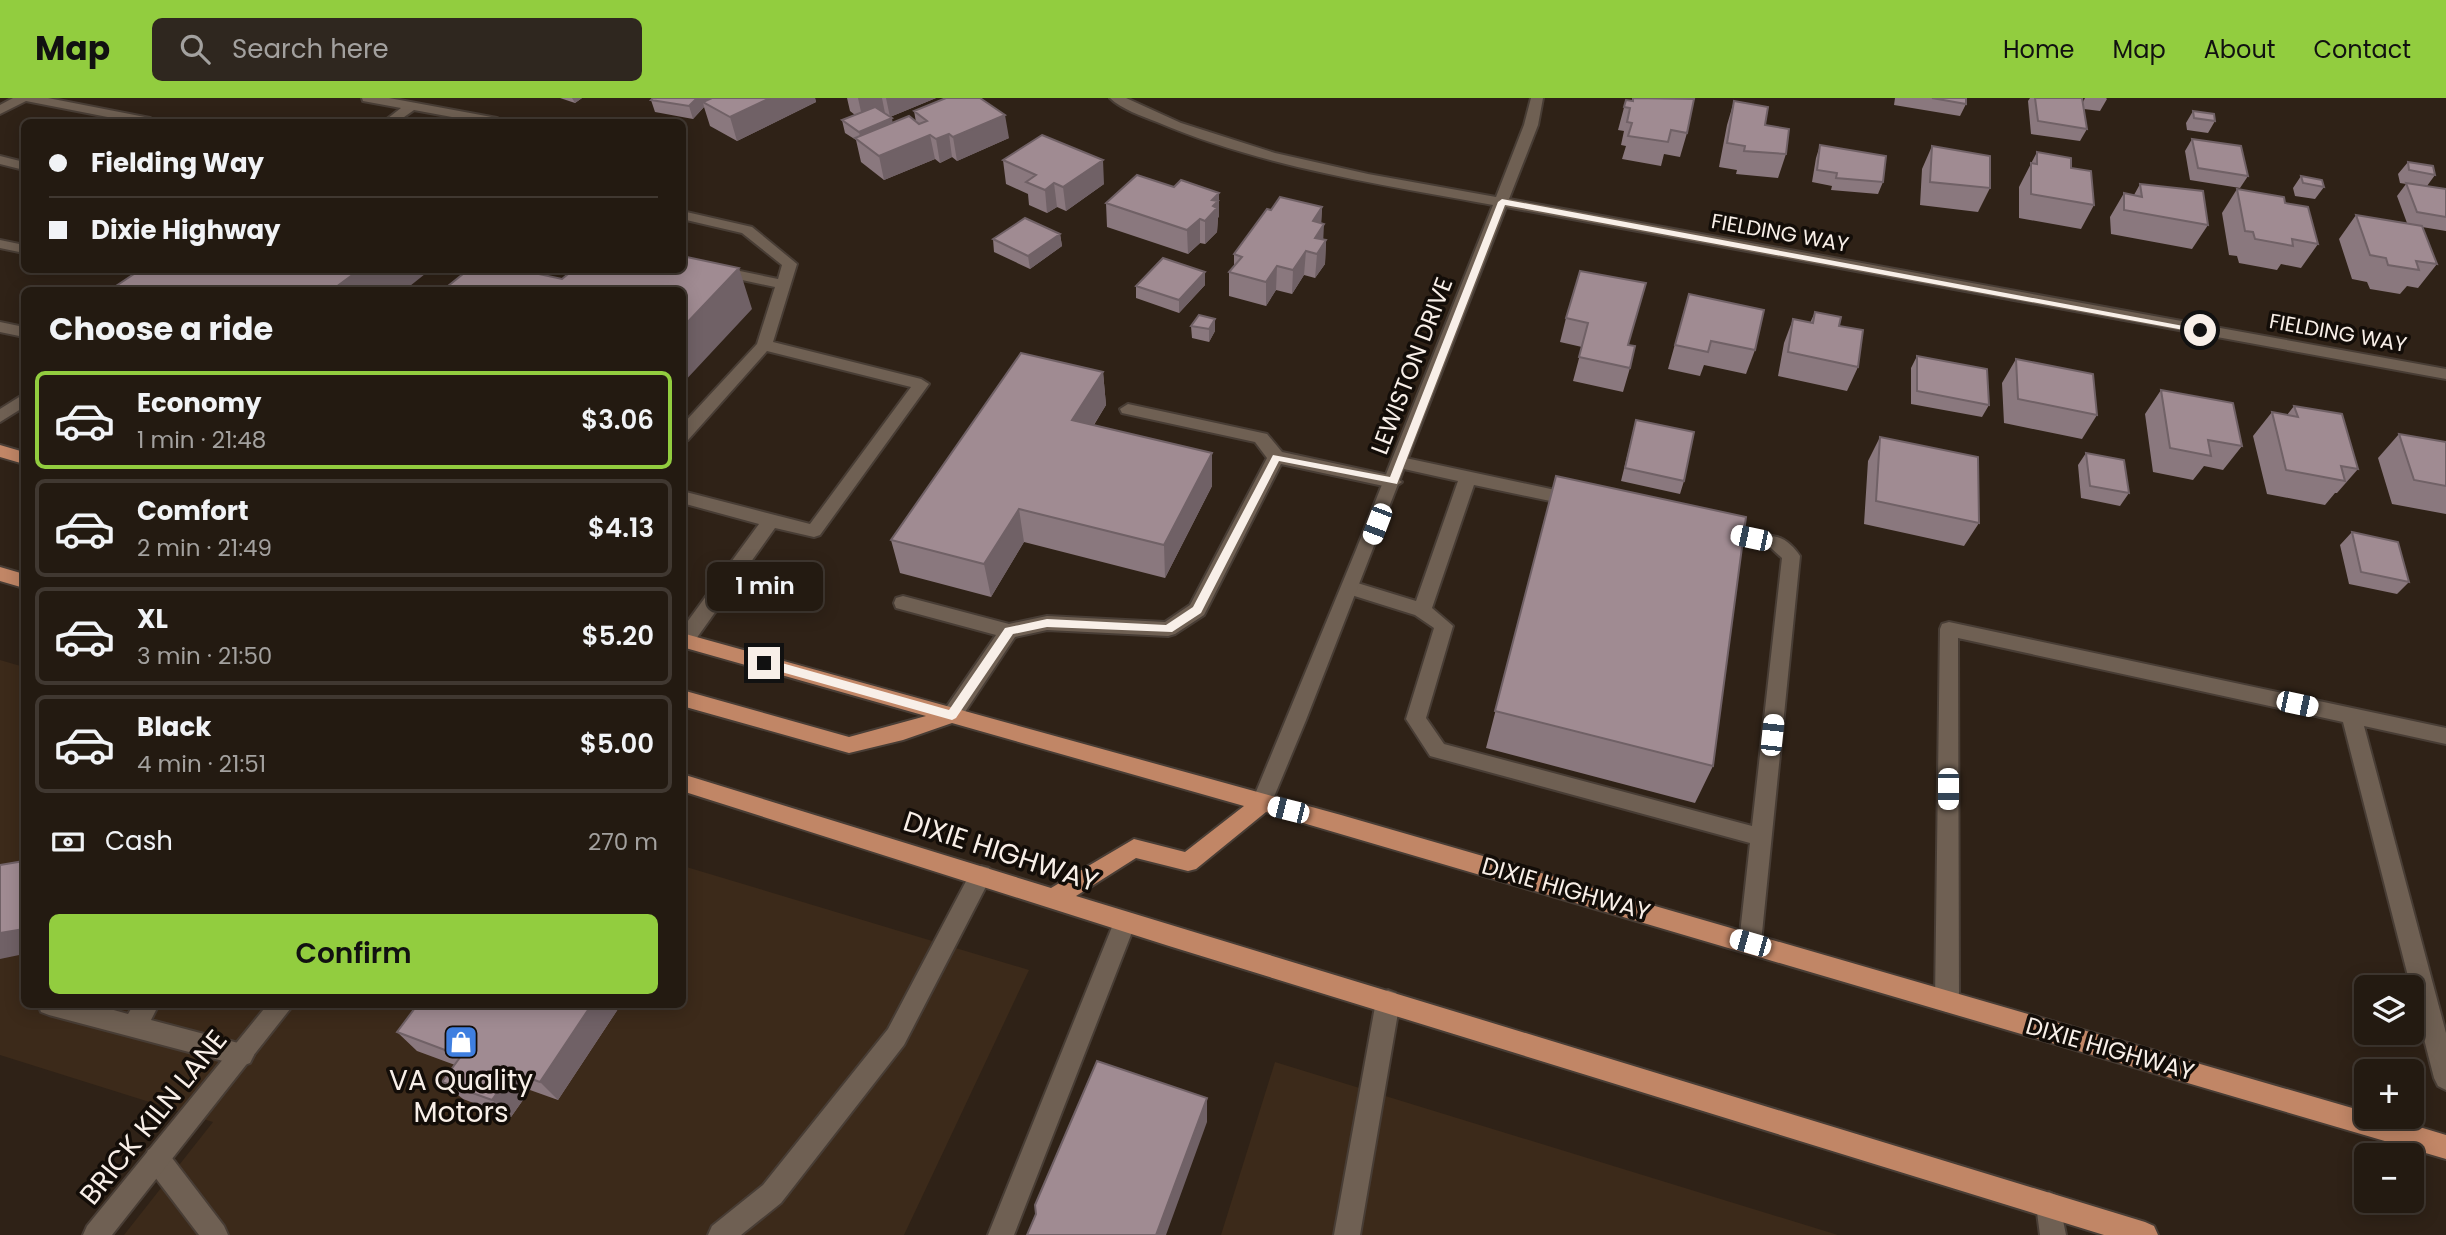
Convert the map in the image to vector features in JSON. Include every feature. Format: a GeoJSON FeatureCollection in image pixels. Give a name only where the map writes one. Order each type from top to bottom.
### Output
{"type":"FeatureCollection","features":[{"type":"Feature","properties":{"kind":"main road"},"geometry":{"type":"LineString","coordinates":[[0,451],[21,457]]}},
{"type":"Feature","properties":{"kind":"main road"},"geometry":{"type":"LineString","coordinates":[[0,573],[21,580]]}},
{"type":"Feature","properties":{"kind":"main road","name":"DIXIE HIGHWAY"},"geometry":{"type":"LineString","coordinates":[[686,641],[1261,804],[1341,824],[2446,1147]]}},
{"type":"Feature","properties":{"kind":"main road"},"geometry":{"type":"LineString","coordinates":[[686,699],[849,746],[894,735],[952,715]]}},
{"type":"Feature","properties":{"kind":"main road","name":"DIXIE HIGHWAY"},"geometry":{"type":"LineString","coordinates":[[686,783],[1125,922],[2145,1235]]}},
{"type":"Feature","properties":{"kind":"main road"},"geometry":{"type":"LineString","coordinates":[[1054,898],[1134,848],[1188,862],[1261,804]]}},
{"type":"Feature","properties":{"kind":"street"},"geometry":{"type":"LineString","coordinates":[[0,110],[22,98]]}},
{"type":"Feature","properties":{"kind":"street"},"geometry":{"type":"LineString","coordinates":[[29,98],[135,119]]}},
{"type":"Feature","properties":{"kind":"street"},"geometry":{"type":"LineString","coordinates":[[368,98],[481,119]]}},
{"type":"Feature","properties":{"kind":"street","name":"FIELDING WAY"},"geometry":{"type":"LineString","coordinates":[[1116,98],[1186,130],[1280,159],[1368,178],[2446,374]]}},
{"type":"Feature","properties":{"kind":"street","name":"LEWISTON DRIVE"},"geometry":{"type":"LineString","coordinates":[[1261,804],[1401,463],[1531,125],[1537,98]]}},
{"type":"Feature","properties":{"kind":"street"},"geometry":{"type":"LineString","coordinates":[[393,119],[412,106]]}},
{"type":"Feature","properties":{"kind":"street"},"geometry":{"type":"LineString","coordinates":[[0,160],[21,165]]}},
{"type":"Feature","properties":{"kind":"street"},"geometry":{"type":"LineString","coordinates":[[686,216],[747,230],[790,264],[764,345]]}},
{"type":"Feature","properties":{"kind":"street"},"geometry":{"type":"LineString","coordinates":[[0,244],[21,248]]}},
{"type":"Feature","properties":{"kind":"street"},"geometry":{"type":"LineString","coordinates":[[686,264],[785,285]]}},
{"type":"Feature","properties":{"kind":"street"},"geometry":{"type":"LineString","coordinates":[[0,327],[21,331]]}},
{"type":"Feature","properties":{"kind":"street"},"geometry":{"type":"LineString","coordinates":[[0,417],[21,400]]}},
{"type":"Feature","properties":{"kind":"street"},"geometry":{"type":"LineString","coordinates":[[903,603],[1009,631],[1047,623],[1168,629],[1197,610],[1276,457],[1393,482]]}},
{"type":"Feature","properties":{"kind":"street"},"geometry":{"type":"LineString","coordinates":[[1401,463],[1589,503]]}},
{"type":"Feature","properties":{"kind":"street"},"geometry":{"type":"LineString","coordinates":[[1422,610],[1468,478]]}},
{"type":"Feature","properties":{"kind":"street"},"geometry":{"type":"LineString","coordinates":[[686,498],[771,521],[686,636]]}},
{"type":"Feature","properties":{"kind":"street"},"geometry":{"type":"LineString","coordinates":[[1696,526],[1777,543],[1791,556],[1750,943]]}},
{"type":"Feature","properties":{"kind":"street"},"geometry":{"type":"LineString","coordinates":[[1351,588],[1422,610],[1444,626],[1416,719],[1437,750],[1761,837]]}},
{"type":"Feature","properties":{"kind":"street"},"geometry":{"type":"LineString","coordinates":[[1947,1001],[1949,629],[2446,736]]}},
{"type":"Feature","properties":{"kind":"street"},"geometry":{"type":"LineString","coordinates":[[952,715],[1009,631]]}},
{"type":"Feature","properties":{"kind":"street"},"geometry":{"type":"LineString","coordinates":[[2351,716],[2446,1078]]}},
{"type":"Feature","properties":{"kind":"street"},"geometry":{"type":"LineString","coordinates":[[720,1235],[772,1194],[896,1037],[981,875]]}},
{"type":"Feature","properties":{"kind":"street"},"geometry":{"type":"LineString","coordinates":[[1001,1235],[1125,922]]}},
{"type":"Feature","properties":{"kind":"street"},"geometry":{"type":"LineString","coordinates":[[1347,1235],[1388,1001]]}},
{"type":"Feature","properties":{"kind":"street"},"geometry":{"type":"LineString","coordinates":[[63,1008],[242,1055]]}},
{"type":"Feature","properties":{"kind":"street"},"geometry":{"type":"LineString","coordinates":[[132,1027],[145,1008]]}},
{"type":"Feature","properties":{"kind":"street","name":"BRICK KILN LANE"},"geometry":{"type":"LineString","coordinates":[[96,1235],[280,1008]]}},
{"type":"Feature","properties":{"kind":"street"},"geometry":{"type":"LineString","coordinates":[[157,1159],[215,1235]]}},
{"type":"Feature","properties":{"kind":"street"},"geometry":{"type":"LineString","coordinates":[[2049,1205],[2053,1235]]}},
{"type":"Feature","properties":{"kind":"lane"},"geometry":{"type":"LineString","coordinates":[[686,432],[764,345],[921,384],[814,531],[771,521]]}},
{"type":"Feature","properties":{"kind":"lane"},"geometry":{"type":"LineString","coordinates":[[1128,409],[1261,438],[1276,457]]}},
{"type":"Feature","properties":{"kind":"shaded area"},"geometry":{"type":"Polygon","coordinates":[[[0,660],[21,666],[21,1008],[686,1008],[686,867],[1029,970],[904,1235],[124,1235],[213,1122],[0,1055],[0,660]]]}},
{"type":"Feature","properties":{"kind":"shaded area"},"geometry":{"type":"Polygon","coordinates":[[[1275,1062],[1838,1235],[1221,1235],[1275,1062]]]}},
{"type":"Feature","properties":{"kind":"building"},"geometry":{"type":"Polygon","coordinates":[[[697,98],[689,106],[651,100],[697,98]]]}},
{"type":"Feature","properties":{"kind":"building"},"geometry":{"type":"Polygon","coordinates":[[[712,98],[770,98],[730,117],[703,102],[712,98]]]}},
{"type":"Feature","properties":{"kind":"building"},"geometry":{"type":"Polygon","coordinates":[[[946,98],[980,98],[1005,115],[953,137],[949,134],[936,139],[930,135],[879,156],[855,138],[909,116],[919,124],[927,121],[914,111],[946,98]]]}},
{"type":"Feature","properties":{"kind":"building"},"geometry":{"type":"Polygon","coordinates":[[[1633,98],[1694,99],[1687,133],[1671,130],[1668,142],[1628,136],[1632,123],[1627,122],[1630,108],[1624,107],[1626,100],[1633,101],[1633,98]]]}},
{"type":"Feature","properties":{"kind":"building"},"geometry":{"type":"Polygon","coordinates":[[[1932,98],[1966,98],[1966,104],[1932,98]]]}},
{"type":"Feature","properties":{"kind":"building"},"geometry":{"type":"Polygon","coordinates":[[[2035,98],[2082,98],[2087,129],[2038,121],[2035,98]]]}},
{"type":"Feature","properties":{"kind":"building"},"geometry":{"type":"Polygon","coordinates":[[[1734,101],[1768,107],[1765,125],[1789,129],[1786,154],[1744,151],[1745,146],[1727,143],[1734,101]]]}},
{"type":"Feature","properties":{"kind":"building"},"geometry":{"type":"Polygon","coordinates":[[[875,107],[892,118],[859,132],[842,120],[875,107]]]}},
{"type":"Feature","properties":{"kind":"building"},"geometry":{"type":"Polygon","coordinates":[[[2193,111],[2214,114],[2215,121],[2194,118],[2193,111]]]}},
{"type":"Feature","properties":{"kind":"building"},"geometry":{"type":"Polygon","coordinates":[[[1042,135],[1103,160],[1063,187],[1054,183],[1045,190],[1026,182],[1036,175],[1003,160],[1042,135]]]}},
{"type":"Feature","properties":{"kind":"building"},"geometry":{"type":"Polygon","coordinates":[[[2192,139],[2241,146],[2248,176],[2198,168],[2192,139]]]}},
{"type":"Feature","properties":{"kind":"building"},"geometry":{"type":"Polygon","coordinates":[[[1820,145],[1886,156],[1883,182],[1836,178],[1837,173],[1817,170],[1820,145]]]}},
{"type":"Feature","properties":{"kind":"building"},"geometry":{"type":"Polygon","coordinates":[[[1932,146],[1990,156],[1990,188],[1930,182],[1932,146]]]}},
{"type":"Feature","properties":{"kind":"building"},"geometry":{"type":"Polygon","coordinates":[[[2037,152],[2071,158],[2071,168],[2091,171],[2094,205],[2031,194],[2031,163],[2037,164],[2037,152]]]}},
{"type":"Feature","properties":{"kind":"building"},"geometry":{"type":"Polygon","coordinates":[[[2408,162],[2433,166],[2435,175],[2409,170],[2408,162]]]}},
{"type":"Feature","properties":{"kind":"building"},"geometry":{"type":"Polygon","coordinates":[[[1137,175],[1174,187],[1181,180],[1219,193],[1212,200],[1218,201],[1213,206],[1217,208],[1205,221],[1200,219],[1187,230],[1106,203],[1137,175]]]}},
{"type":"Feature","properties":{"kind":"building"},"geometry":{"type":"Polygon","coordinates":[[[2301,176],[2322,180],[2324,187],[2303,183],[2301,176]]]}},
{"type":"Feature","properties":{"kind":"building"},"geometry":{"type":"Polygon","coordinates":[[[2406,183],[2446,189],[2446,217],[2417,212],[2406,183]]]}},
{"type":"Feature","properties":{"kind":"building"},"geometry":{"type":"Polygon","coordinates":[[[2140,184],[2203,191],[2208,225],[2124,210],[2124,193],[2142,197],[2140,184]]]}},
{"type":"Feature","properties":{"kind":"building"},"geometry":{"type":"Polygon","coordinates":[[[2237,189],[2284,197],[2285,203],[2308,207],[2318,244],[2292,239],[2293,246],[2255,239],[2253,232],[2245,231],[2237,189]]]}},
{"type":"Feature","properties":{"kind":"building"},"geometry":{"type":"Polygon","coordinates":[[[1280,197],[1322,207],[1313,221],[1324,224],[1315,238],[1326,240],[1317,254],[1306,251],[1293,270],[1277,266],[1266,282],[1229,272],[1242,257],[1234,254],[1267,209],[1271,210],[1280,197]]]}},
{"type":"Feature","properties":{"kind":"building"},"geometry":{"type":"Polygon","coordinates":[[[2356,215],[2422,226],[2437,264],[2416,261],[2419,270],[2388,265],[2386,258],[2370,255],[2356,215]]]}},
{"type":"Feature","properties":{"kind":"building"},"geometry":{"type":"Polygon","coordinates":[[[1025,218],[1060,234],[1028,256],[993,239],[1025,218]]]}},
{"type":"Feature","properties":{"kind":"building"},"geometry":{"type":"Polygon","coordinates":[[[686,257],[739,268],[686,324],[686,287],[447,287],[464,273],[534,273],[562,279],[569,273],[686,273],[686,257]]]}},
{"type":"Feature","properties":{"kind":"building"},"geometry":{"type":"Polygon","coordinates":[[[1163,258],[1205,272],[1179,300],[1136,286],[1163,258]]]}},
{"type":"Feature","properties":{"kind":"building"},"geometry":{"type":"Polygon","coordinates":[[[1580,271],[1646,283],[1628,345],[1635,346],[1630,368],[1579,357],[1588,323],[1566,318],[1580,271]]]}},
{"type":"Feature","properties":{"kind":"building"},"geometry":{"type":"Polygon","coordinates":[[[136,273],[355,273],[336,287],[114,287],[136,273]]]}},
{"type":"Feature","properties":{"kind":"building"},"geometry":{"type":"Polygon","coordinates":[[[1689,294],[1764,310],[1755,350],[1711,341],[1708,352],[1675,345],[1689,294]]]}},
{"type":"Feature","properties":{"kind":"building"},"geometry":{"type":"Polygon","coordinates":[[[1815,312],[1841,317],[1839,326],[1863,330],[1858,367],[1788,352],[1793,319],[1813,323],[1815,312]]]}},
{"type":"Feature","properties":{"kind":"building"},"geometry":{"type":"Polygon","coordinates":[[[1199,315],[1215,319],[1209,329],[1191,326],[1199,315]]]}},
{"type":"Feature","properties":{"kind":"building"},"geometry":{"type":"Polygon","coordinates":[[[1021,353],[1103,372],[1072,420],[1212,453],[1164,545],[1019,509],[984,564],[891,540],[1021,353]]]}},
{"type":"Feature","properties":{"kind":"building"},"geometry":{"type":"Polygon","coordinates":[[[1917,356],[1987,369],[1989,405],[1917,391],[1917,356]]]}},
{"type":"Feature","properties":{"kind":"building"},"geometry":{"type":"Polygon","coordinates":[[[2016,359],[2093,374],[2097,415],[2018,399],[2016,359]]]}},
{"type":"Feature","properties":{"kind":"building"},"geometry":{"type":"Polygon","coordinates":[[[2161,390],[2233,403],[2242,446],[2208,440],[2211,456],[2170,448],[2161,390]]]}},
{"type":"Feature","properties":{"kind":"building"},"geometry":{"type":"Polygon","coordinates":[[[2294,406],[2342,414],[2358,469],[2341,466],[2345,481],[2286,470],[2272,412],[2298,417],[2294,406]]]}},
{"type":"Feature","properties":{"kind":"building"},"geometry":{"type":"Polygon","coordinates":[[[1636,420],[1694,432],[1684,481],[1625,468],[1636,420]]]}},
{"type":"Feature","properties":{"kind":"building"},"geometry":{"type":"Polygon","coordinates":[[[2399,434],[2446,442],[2446,486],[2414,480],[2399,434]]]}},
{"type":"Feature","properties":{"kind":"building"},"geometry":{"type":"Polygon","coordinates":[[[1880,437],[1978,457],[1979,523],[1876,501],[1880,437]]]}},
{"type":"Feature","properties":{"kind":"building"},"geometry":{"type":"Polygon","coordinates":[[[2086,453],[2124,460],[2129,493],[2090,486],[2086,453]]]}},
{"type":"Feature","properties":{"kind":"building"},"geometry":{"type":"Polygon","coordinates":[[[1556,476],[1746,517],[1713,766],[1495,711],[1556,476]]]}},
{"type":"Feature","properties":{"kind":"building"},"geometry":{"type":"Polygon","coordinates":[[[2352,532],[2398,542],[2409,582],[2361,572],[2352,532]]]}},
{"type":"Feature","properties":{"kind":"building"},"geometry":{"type":"Polygon","coordinates":[[[21,862],[21,930],[0,933],[0,865],[21,862]]]}},
{"type":"Feature","properties":{"kind":"building"},"geometry":{"type":"Polygon","coordinates":[[[415,1008],[589,1008],[540,1082],[512,1072],[492,1100],[442,1082],[461,1056],[397,1032],[415,1008]]]}},
{"type":"Feature","properties":{"kind":"building"},"geometry":{"type":"Polygon","coordinates":[[[1097,1061],[1207,1098],[1156,1235],[1027,1235],[1036,1214],[1035,1205],[1097,1061]]]}},
{"type":"Feature","properties":{"kind":"place","name":"VA Quality Motors"},"geometry":{"type":"Point","coordinates":[461,1042]}},
{"type":"Feature","properties":{"kind":"route"},"geometry":{"type":"LineString","coordinates":[[764,663],[952,715],[1009,631],[1047,623],[1168,629],[1197,610],[1276,457],[1393,482],[1502,202],[1572,217],[2200,330]]}}]}
